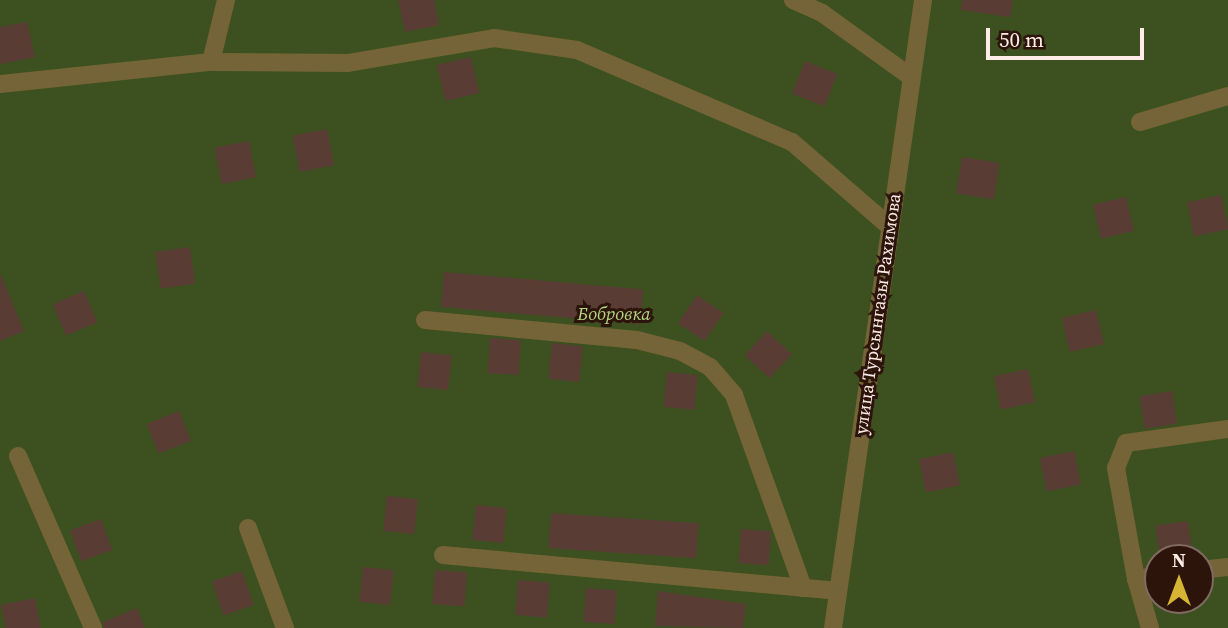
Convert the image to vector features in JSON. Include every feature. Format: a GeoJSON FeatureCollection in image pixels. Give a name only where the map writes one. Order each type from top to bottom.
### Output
{"type":"FeatureCollection","features":[{"type":"Feature","properties":{"kind":"street"},"geometry":{"type":"LineString","coordinates":[[793,0],[822,13],[911,77]]}},
{"type":"Feature","properties":{"kind":"street","name":"улица Турсынгазы Рахимова"},"geometry":{"type":"LineString","coordinates":[[832,628],[923,0]]}},
{"type":"Feature","properties":{"kind":"street"},"geometry":{"type":"LineString","coordinates":[[211,62],[226,1]]}},
{"type":"Feature","properties":{"kind":"street"},"geometry":{"type":"LineString","coordinates":[[0,84],[211,62],[348,63],[494,38],[577,50],[792,142],[890,227]]}},
{"type":"Feature","properties":{"kind":"street"},"geometry":{"type":"LineString","coordinates":[[1140,122],[1228,96]]}},
{"type":"Feature","properties":{"kind":"street"},"geometry":{"type":"LineString","coordinates":[[425,320],[637,340],[680,351],[710,367],[734,395],[803,588]]}},
{"type":"Feature","properties":{"kind":"street"},"geometry":{"type":"LineString","coordinates":[[1150,628],[1136,579],[1116,468],[1126,443],[1228,429]]}},
{"type":"Feature","properties":{"kind":"street"},"geometry":{"type":"LineString","coordinates":[[18,456],[93,628]]}},
{"type":"Feature","properties":{"kind":"street"},"geometry":{"type":"LineString","coordinates":[[248,528],[285,628]]}},
{"type":"Feature","properties":{"kind":"street"},"geometry":{"type":"LineString","coordinates":[[443,555],[836,592]]}},
{"type":"Feature","properties":{"kind":"street"},"geometry":{"type":"LineString","coordinates":[[1136,579],[1144,578]]}},
{"type":"Feature","properties":{"kind":"green space","name":"Бобровка"},"geometry":{"type":"Polygon","coordinates":[[[0,0],[1228,0],[1228,628],[0,628],[0,0]]]}},
{"type":"Feature","properties":{"kind":"building"},"geometry":{"type":"Polygon","coordinates":[[[398,0],[434,0],[439,25],[405,32],[398,0]]]}},
{"type":"Feature","properties":{"kind":"building"},"geometry":{"type":"Polygon","coordinates":[[[962,0],[1013,0],[1010,17],[961,10],[962,0]]]}},
{"type":"Feature","properties":{"kind":"building"},"geometry":{"type":"Polygon","coordinates":[[[27,22],[35,57],[0,64],[0,27],[27,22]]]}},
{"type":"Feature","properties":{"kind":"building"},"geometry":{"type":"Polygon","coordinates":[[[471,57],[479,93],[445,101],[437,65],[471,57]]]}},
{"type":"Feature","properties":{"kind":"building"},"geometry":{"type":"Polygon","coordinates":[[[805,61],[837,74],[824,107],[792,93],[805,61]]]}},
{"type":"Feature","properties":{"kind":"building"},"geometry":{"type":"Polygon","coordinates":[[[327,129],[334,165],[300,172],[293,136],[327,129]]]}},
{"type":"Feature","properties":{"kind":"building"},"geometry":{"type":"Polygon","coordinates":[[[249,141],[256,177],[222,184],[215,148],[249,141]]]}},
{"type":"Feature","properties":{"kind":"building"},"geometry":{"type":"Polygon","coordinates":[[[962,157],[1000,163],[994,199],[956,194],[962,157]]]}},
{"type":"Feature","properties":{"kind":"building"},"geometry":{"type":"Polygon","coordinates":[[[1221,195],[1228,229],[1194,237],[1187,202],[1221,195]]]}},
{"type":"Feature","properties":{"kind":"building"},"geometry":{"type":"Polygon","coordinates":[[[1126,197],[1134,231],[1101,239],[1093,205],[1126,197]]]}},
{"type":"Feature","properties":{"kind":"building"},"geometry":{"type":"Polygon","coordinates":[[[190,247],[195,284],[160,289],[155,252],[190,247]]]}},
{"type":"Feature","properties":{"kind":"building"},"geometry":{"type":"Polygon","coordinates":[[[444,272],[643,289],[640,324],[441,307],[444,272]]]}},
{"type":"Feature","properties":{"kind":"building"},"geometry":{"type":"Polygon","coordinates":[[[0,273],[24,331],[0,341],[0,273]]]}},
{"type":"Feature","properties":{"kind":"building"},"geometry":{"type":"Polygon","coordinates":[[[84,291],[97,322],[66,336],[53,304],[84,291]]]}},
{"type":"Feature","properties":{"kind":"building"},"geometry":{"type":"Polygon","coordinates":[[[697,295],[724,313],[705,341],[678,323],[697,295]]]}},
{"type":"Feature","properties":{"kind":"building"},"geometry":{"type":"Polygon","coordinates":[[[1096,310],[1104,344],[1070,352],[1062,318],[1096,310]]]}},
{"type":"Feature","properties":{"kind":"building"},"geometry":{"type":"Polygon","coordinates":[[[767,331],[792,354],[769,378],[744,355],[767,331]]]}},
{"type":"Feature","properties":{"kind":"building"},"geometry":{"type":"Polygon","coordinates":[[[490,338],[521,340],[518,375],[488,373],[490,338]]]}},
{"type":"Feature","properties":{"kind":"building"},"geometry":{"type":"Polygon","coordinates":[[[552,343],[583,346],[579,382],[548,379],[552,343]]]}},
{"type":"Feature","properties":{"kind":"building"},"geometry":{"type":"Polygon","coordinates":[[[421,352],[452,355],[448,390],[417,387],[421,352]]]}},
{"type":"Feature","properties":{"kind":"building"},"geometry":{"type":"Polygon","coordinates":[[[1028,369],[1035,402],[1001,410],[994,376],[1028,369]]]}},
{"type":"Feature","properties":{"kind":"building"},"geometry":{"type":"Polygon","coordinates":[[[667,372],[698,375],[694,410],[663,407],[667,372]]]}},
{"type":"Feature","properties":{"kind":"building"},"geometry":{"type":"Polygon","coordinates":[[[1172,391],[1177,424],[1145,429],[1139,396],[1172,391]]]}},
{"type":"Feature","properties":{"kind":"building"},"geometry":{"type":"Polygon","coordinates":[[[179,411],[191,441],[159,454],[147,424],[179,411]]]}},
{"type":"Feature","properties":{"kind":"building"},"geometry":{"type":"Polygon","coordinates":[[[1074,451],[1081,484],[1047,492],[1040,458],[1074,451]]]}},
{"type":"Feature","properties":{"kind":"building"},"geometry":{"type":"Polygon","coordinates":[[[953,452],[960,485],[926,493],[919,459],[953,452]]]}},
{"type":"Feature","properties":{"kind":"building"},"geometry":{"type":"Polygon","coordinates":[[[387,496],[418,499],[414,534],[383,531],[387,496]]]}},
{"type":"Feature","properties":{"kind":"building"},"geometry":{"type":"Polygon","coordinates":[[[476,505],[507,508],[503,543],[472,540],[476,505]]]}},
{"type":"Feature","properties":{"kind":"building"},"geometry":{"type":"Polygon","coordinates":[[[551,513],[699,523],[696,558],[549,548],[551,513]]]}},
{"type":"Feature","properties":{"kind":"building"},"geometry":{"type":"Polygon","coordinates":[[[101,519],[112,550],[81,561],[70,530],[101,519]]]}},
{"type":"Feature","properties":{"kind":"building"},"geometry":{"type":"Polygon","coordinates":[[[1188,521],[1191,544],[1158,544],[1155,526],[1188,521]]]}},
{"type":"Feature","properties":{"kind":"building"},"geometry":{"type":"Polygon","coordinates":[[[741,529],[771,531],[769,565],[739,563],[741,529]]]}},
{"type":"Feature","properties":{"kind":"building"},"geometry":{"type":"Polygon","coordinates":[[[363,567],[394,570],[390,605],[359,602],[363,567]]]}},
{"type":"Feature","properties":{"kind":"building"},"geometry":{"type":"Polygon","coordinates":[[[435,570],[467,572],[465,606],[433,604],[435,570]]]}},
{"type":"Feature","properties":{"kind":"building"},"geometry":{"type":"Polygon","coordinates":[[[242,571],[254,605],[223,615],[212,581],[242,571]]]}},
{"type":"Feature","properties":{"kind":"building"},"geometry":{"type":"Polygon","coordinates":[[[518,580],[550,583],[547,618],[515,615],[518,580]]]}},
{"type":"Feature","properties":{"kind":"building"},"geometry":{"type":"Polygon","coordinates":[[[586,588],[617,590],[615,624],[584,622],[586,588]]]}},
{"type":"Feature","properties":{"kind":"building"},"geometry":{"type":"Polygon","coordinates":[[[658,591],[746,604],[743,628],[655,626],[658,591]]]}},
{"type":"Feature","properties":{"kind":"building"},"geometry":{"type":"Polygon","coordinates":[[[35,598],[41,628],[6,628],[1,605],[35,598]]]}},
{"type":"Feature","properties":{"kind":"building"},"geometry":{"type":"Polygon","coordinates":[[[137,608],[145,628],[104,628],[103,622],[137,608]]]}}]}
